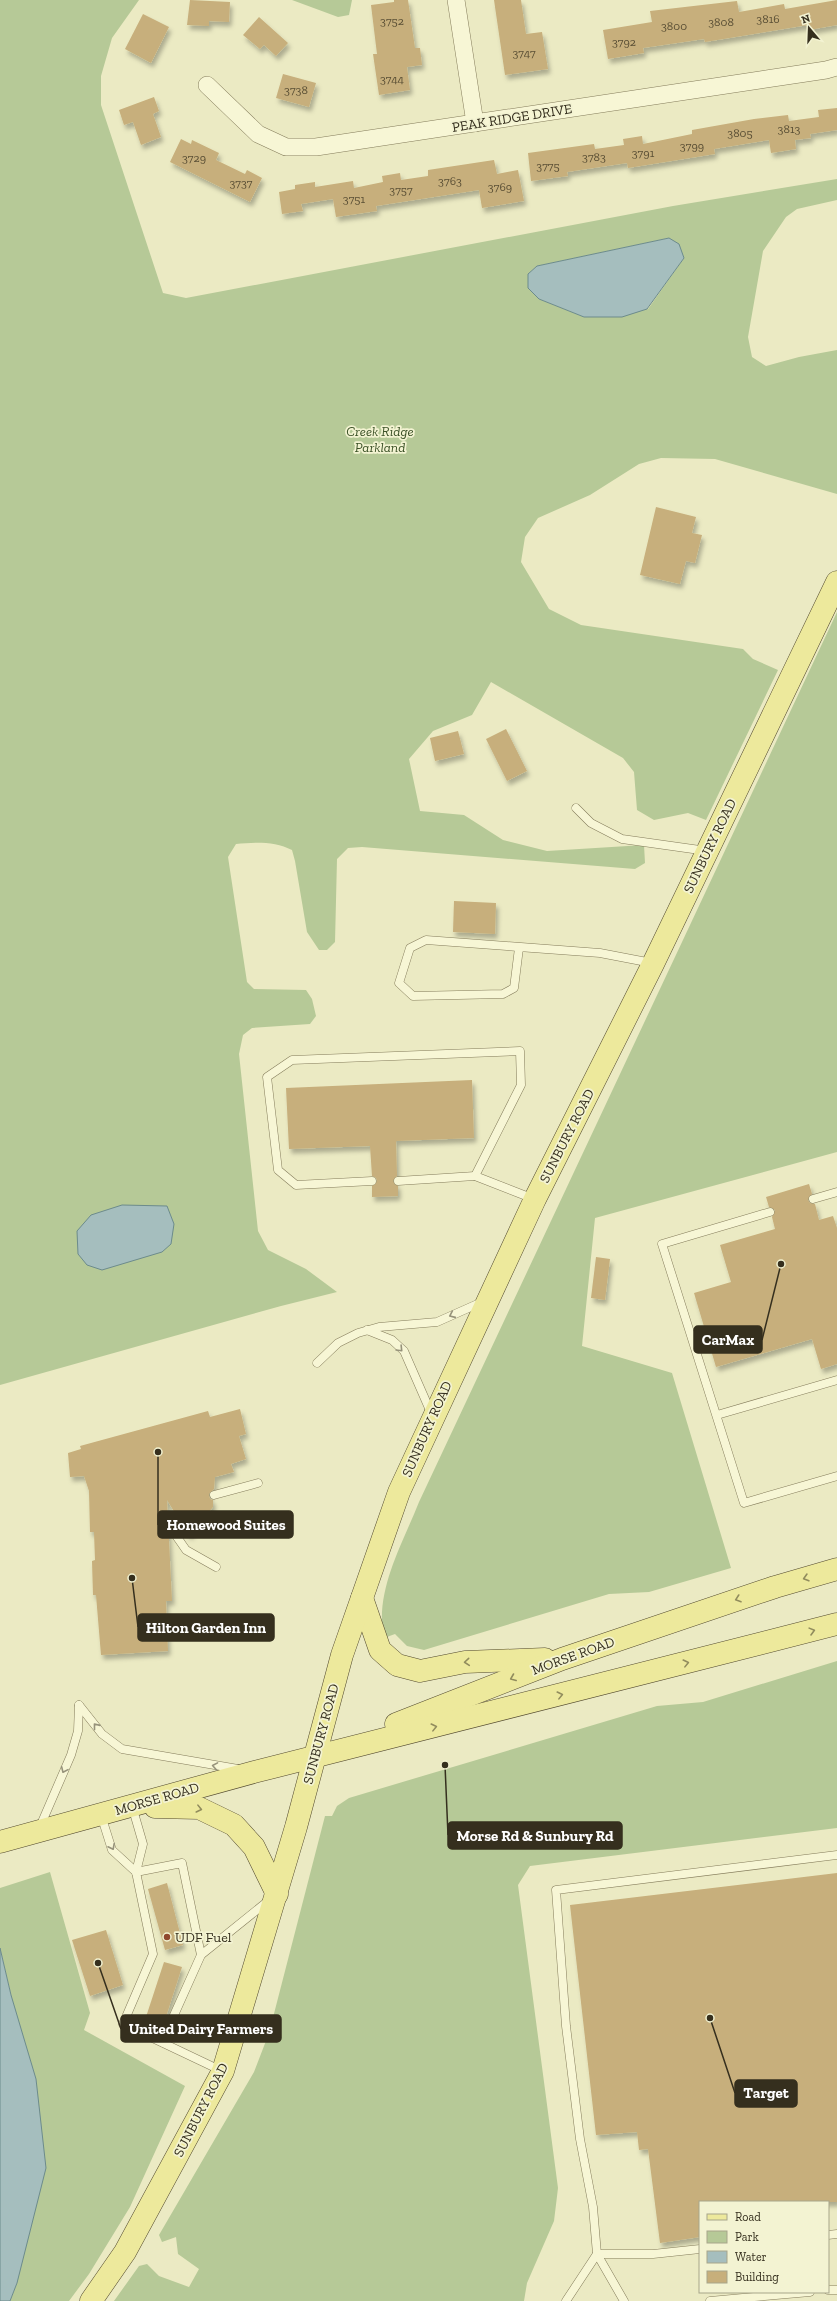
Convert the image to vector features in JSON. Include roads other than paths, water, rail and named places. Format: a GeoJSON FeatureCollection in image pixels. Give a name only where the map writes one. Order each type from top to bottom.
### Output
{"type":"FeatureCollection","features":[{"type":"Feature","properties":{"kind":"main road","name":"SUNBURY ROAD"},"geometry":{"type":"LineString","coordinates":[[91,2301],[125,2252],[223,2071],[276,1894],[342,1655],[398,1492],[535,1199],[653,964],[837,582]]}},
{"type":"Feature","properties":{"kind":"main road","name":"MORSE ROAD"},"geometry":{"type":"LineString","coordinates":[[315,1757],[562,1659],[775,1587],[837,1569]]}},
{"type":"Feature","properties":{"kind":"main road"},"geometry":{"type":"LineString","coordinates":[[362,1598],[380,1650],[397,1665],[420,1671],[465,1662],[562,1659]]}},
{"type":"Feature","properties":{"kind":"main road","name":"MORSE ROAD"},"geometry":{"type":"LineString","coordinates":[[0,1842],[254,1772],[837,1624]]}},
{"type":"Feature","properties":{"kind":"main road"},"geometry":{"type":"LineString","coordinates":[[132,1806],[199,1808],[234,1825],[254,1847],[276,1894]]}},
{"type":"Feature","properties":{"kind":"street"},"geometry":{"type":"LineString","coordinates":[[456,0],[475,123]]}},
{"type":"Feature","properties":{"kind":"street","name":"PEAK RIDGE DRIVE"},"geometry":{"type":"LineString","coordinates":[[208,85],[258,134],[286,147],[316,147],[826,70],[837,67]]}},
{"type":"Feature","properties":{"kind":"lane"},"geometry":{"type":"LineString","coordinates":[[576,808],[591,823],[622,839],[708,851]]}},
{"type":"Feature","properties":{"kind":"lane"},"geometry":{"type":"LineString","coordinates":[[519,948],[514,988],[503,994],[413,996],[399,984],[410,948],[426,940],[600,953],[653,964]]}},
{"type":"Feature","properties":{"kind":"lane"},"geometry":{"type":"LineString","coordinates":[[372,1181],[296,1185],[278,1170],[267,1077],[292,1060],[520,1051],[521,1086],[475,1176]]}},
{"type":"Feature","properties":{"kind":"lane"},"geometry":{"type":"LineString","coordinates":[[398,1181],[475,1176],[535,1199]]}},
{"type":"Feature","properties":{"kind":"lane"},"geometry":{"type":"LineString","coordinates":[[813,1199],[837,1192]]}},
{"type":"Feature","properties":{"kind":"lane"},"geometry":{"type":"LineString","coordinates":[[770,1212],[662,1244],[744,1503],[837,1476]]}},
{"type":"Feature","properties":{"kind":"lane"},"geometry":{"type":"LineString","coordinates":[[317,1363],[338,1343],[367,1330],[437,1322],[488,1299]]}},
{"type":"Feature","properties":{"kind":"lane"},"geometry":{"type":"LineString","coordinates":[[367,1330],[392,1340],[404,1352],[432,1417]]}},
{"type":"Feature","properties":{"kind":"lane"},"geometry":{"type":"LineString","coordinates":[[717,1415],[837,1380]]}},
{"type":"Feature","properties":{"kind":"lane"},"geometry":{"type":"LineString","coordinates":[[214,1495],[258,1483]]}},
{"type":"Feature","properties":{"kind":"lane"},"geometry":{"type":"LineString","coordinates":[[177,1537],[186,1550],[216,1567]]}},
{"type":"Feature","properties":{"kind":"lane"},"geometry":{"type":"LineString","coordinates":[[38,1832],[71,1755],[78,1731],[79,1705],[102,1734],[122,1749],[254,1772]]}},
{"type":"Feature","properties":{"kind":"lane"},"geometry":{"type":"LineString","coordinates":[[132,1806],[143,1844],[136,1872],[153,1954],[123,2024],[223,2071]]}},
{"type":"Feature","properties":{"kind":"lane"},"geometry":{"type":"LineString","coordinates":[[101,1815],[112,1850],[136,1872]]}},
{"type":"Feature","properties":{"kind":"lane"},"geometry":{"type":"LineString","coordinates":[[624,2301],[598,2254],[594,2207],[580,2139],[566,2026],[556,1890],[837,1856]]}},
{"type":"Feature","properties":{"kind":"lane"},"geometry":{"type":"LineString","coordinates":[[136,1872],[182,1862],[201,1955]]}},
{"type":"Feature","properties":{"kind":"lane"},"geometry":{"type":"LineString","coordinates":[[162,2042],[201,1955],[276,1894]]}},
{"type":"Feature","properties":{"kind":"lane"},"geometry":{"type":"LineString","coordinates":[[598,2254],[653,2254],[699,2249]]}},
{"type":"Feature","properties":{"kind":"lane"},"geometry":{"type":"LineString","coordinates":[[566,2301],[598,2254]]}},
{"type":"Feature","properties":{"kind":"lane"},"geometry":{"type":"LineString","coordinates":[[710,2301],[799,2293]]}},
{"type":"Feature","properties":{"kind":"water"},"geometry":{"type":"Polygon","coordinates":[[[669,238],[679,244],[684,258],[647,309],[622,317],[584,317],[539,299],[528,288],[528,274],[537,266],[669,238]]]}},
{"type":"Feature","properties":{"kind":"water"},"geometry":{"type":"Polygon","coordinates":[[[122,1205],[167,1206],[174,1224],[171,1244],[162,1252],[102,1270],[87,1265],[78,1254],[77,1231],[91,1215],[122,1205]]]}},
{"type":"Feature","properties":{"kind":"water"},"geometry":{"type":"Polygon","coordinates":[[[0,1948],[11,1995],[36,2079],[46,2168],[17,2283],[10,2301],[0,2301],[0,1948]]]}},
{"type":"Feature","properties":{"kind":"place","name":"CarMax"},"geometry":{"type":"Point","coordinates":[781,1264]}},
{"type":"Feature","properties":{"kind":"place","name":"Homewood Suites"},"geometry":{"type":"Point","coordinates":[158,1452]}},
{"type":"Feature","properties":{"kind":"place","name":"Hilton Garden Inn"},"geometry":{"type":"Point","coordinates":[132,1578]}},
{"type":"Feature","properties":{"kind":"place","name":"Morse Rd & Sunbury Rd"},"geometry":{"type":"Point","coordinates":[445,1765]}},
{"type":"Feature","properties":{"kind":"place","name":"UDF Fuel"},"geometry":{"type":"Point","coordinates":[167,1937]}},
{"type":"Feature","properties":{"kind":"place","name":"United Dairy Farmers"},"geometry":{"type":"Point","coordinates":[98,1963]}},
{"type":"Feature","properties":{"kind":"place","name":"Target"},"geometry":{"type":"Point","coordinates":[710,2018]}},
{"type":"Feature","properties":{"kind":"park label","name":"Creek Ridge Parkland"},"geometry":{"type":"Point","coordinates":[380,440]}}]}
